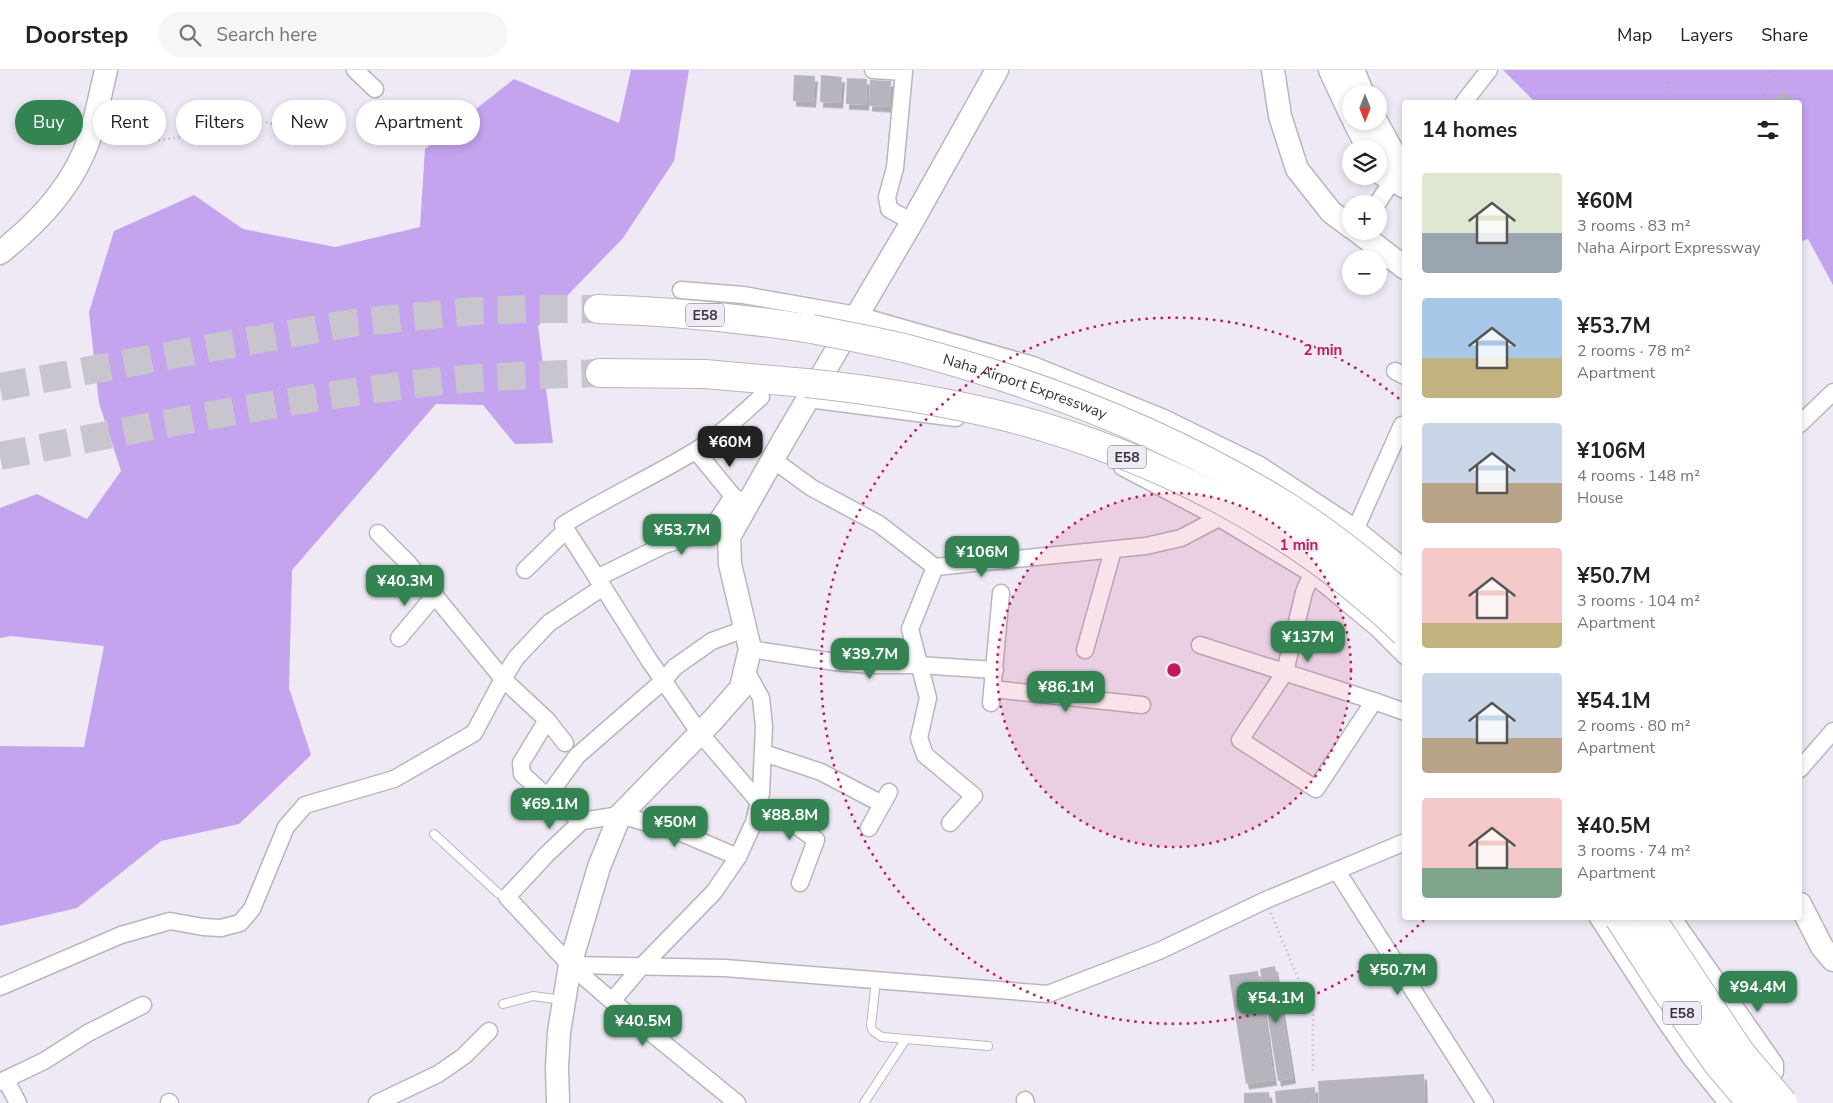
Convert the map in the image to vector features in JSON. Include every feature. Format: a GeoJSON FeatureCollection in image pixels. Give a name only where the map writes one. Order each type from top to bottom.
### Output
{"type":"FeatureCollection","features":[{"type":"Feature","properties":{"kind":"highway","name":"Naha Airport Expressway"},"geometry":{"type":"LineString","coordinates":[[598,309],[748,319],[812,329],[903,348],[979,369],[1088,408],[1151,435],[1228,473],[1282,504],[1329,536],[1402,594]]}},
{"type":"Feature","properties":{"kind":"highway","name":"Naha Airport Expressway"},"geometry":{"type":"LineString","coordinates":[[600,374],[705,374],[807,391],[865,389],[938,402],[1009,418],[1078,438],[1154,467],[1217,498],[1285,539],[1356,590],[1402,630]]}},
{"type":"Feature","properties":{"kind":"highway","name":"E58"},"geometry":{"type":"LineString","coordinates":[[1621,920],[1665,989],[1718,1064],[1751,1103]]}},
{"type":"Feature","properties":{"kind":"highway","name":"E58"},"geometry":{"type":"LineString","coordinates":[[1652,920],[1740,1052],[1783,1103]]}},
{"type":"Feature","properties":{"kind":"street"},"geometry":{"type":"LineString","coordinates":[[0,253],[27,231],[52,204],[72,178],[90,135],[106,70]]}},
{"type":"Feature","properties":{"kind":"street"},"geometry":{"type":"LineString","coordinates":[[355,70],[375,89]]}},
{"type":"Feature","properties":{"kind":"street"},"geometry":{"type":"LineString","coordinates":[[873,70],[904,72],[895,168],[888,197],[889,209],[912,222]]}},
{"type":"Feature","properties":{"kind":"street"},"geometry":{"type":"LineString","coordinates":[[0,987],[121,936],[170,921],[221,928],[240,923],[252,909],[286,827],[305,804],[394,779],[474,733],[516,658],[549,623],[600,582],[664,545],[710,530],[740,500],[772,459],[807,391],[857,315],[912,222],[997,70]]}},
{"type":"Feature","properties":{"kind":"street"},"geometry":{"type":"LineString","coordinates":[[1273,70],[1280,116],[1297,170],[1330,212],[1342,221]]}},
{"type":"Feature","properties":{"kind":"street"},"geometry":{"type":"LineString","coordinates":[[1330,70],[1342,96]]}},
{"type":"Feature","properties":{"kind":"street"},"geometry":{"type":"LineString","coordinates":[[1353,70],[1359,85]]}},
{"type":"Feature","properties":{"kind":"street"},"geometry":{"type":"LineString","coordinates":[[1466,100],[1489,70]]}},
{"type":"Feature","properties":{"kind":"street"},"geometry":{"type":"LineString","coordinates":[[1380,130],[1398,173],[1383,195]]}},
{"type":"Feature","properties":{"kind":"street"},"geometry":{"type":"LineString","coordinates":[[1369,240],[1402,266]]}},
{"type":"Feature","properties":{"kind":"street"},"geometry":{"type":"LineString","coordinates":[[681,290],[743,295],[857,315],[1033,365],[1164,418],[1260,465],[1356,528],[1402,566]]}},
{"type":"Feature","properties":{"kind":"street"},"geometry":{"type":"LineString","coordinates":[[807,391],[1040,432],[1084,448],[1219,518],[1312,574],[1377,628],[1402,653]]}},
{"type":"Feature","properties":{"kind":"street"},"geometry":{"type":"LineString","coordinates":[[1802,422],[1833,392]]}},
{"type":"Feature","properties":{"kind":"street"},"geometry":{"type":"LineString","coordinates":[[761,397],[723,430],[696,450],[598,503],[563,525],[663,681],[699,732],[757,807],[796,826],[816,840],[800,883]]}},
{"type":"Feature","properties":{"kind":"street"},"geometry":{"type":"LineString","coordinates":[[1374,701],[1316,789],[1240,740],[1285,672],[1304,592],[1312,574],[1356,528],[1402,425]]}},
{"type":"Feature","properties":{"kind":"street"},"geometry":{"type":"LineString","coordinates":[[696,450],[740,500]]}},
{"type":"Feature","properties":{"kind":"street"},"geometry":{"type":"LineString","coordinates":[[772,459],[812,488],[879,524],[935,566],[1146,546],[1181,538],[1219,518]]}},
{"type":"Feature","properties":{"kind":"street"},"geometry":{"type":"LineString","coordinates":[[612,1001],[641,967],[714,892],[738,857],[754,822],[764,753],[764,726],[762,698],[747,649],[730,564],[729,537],[740,500]]}},
{"type":"Feature","properties":{"kind":"street"},"geometry":{"type":"LineString","coordinates":[[526,570],[566,530]]}},
{"type":"Feature","properties":{"kind":"street"},"geometry":{"type":"LineString","coordinates":[[378,532],[408,563],[503,679],[547,720],[565,743]]}},
{"type":"Feature","properties":{"kind":"street"},"geometry":{"type":"LineString","coordinates":[[1085,650],[1113,550]]}},
{"type":"Feature","properties":{"kind":"street"},"geometry":{"type":"LineString","coordinates":[[935,566],[910,629],[928,698],[919,738],[926,755],[974,796],[950,823]]}},
{"type":"Feature","properties":{"kind":"street"},"geometry":{"type":"LineString","coordinates":[[1001,593],[992,696],[1142,705]]}},
{"type":"Feature","properties":{"kind":"street"},"geometry":{"type":"LineString","coordinates":[[399,638],[435,595]]}},
{"type":"Feature","properties":{"kind":"street"},"geometry":{"type":"LineString","coordinates":[[548,796],[577,756],[663,681],[675,667],[712,641],[747,649],[835,662],[995,670]]}},
{"type":"Feature","properties":{"kind":"street"},"geometry":{"type":"LineString","coordinates":[[1200,645],[1402,711]]}},
{"type":"Feature","properties":{"kind":"street"},"geometry":{"type":"LineString","coordinates":[[558,1103],[557,1067],[559,1032],[570,964],[599,867],[620,815],[699,732],[713,720],[741,688],[747,649]]}},
{"type":"Feature","properties":{"kind":"street"},"geometry":{"type":"LineString","coordinates":[[547,720],[521,763],[522,774],[582,821]]}},
{"type":"Feature","properties":{"kind":"street"},"geometry":{"type":"LineString","coordinates":[[1802,767],[1833,731]]}},
{"type":"Feature","properties":{"kind":"street"},"geometry":{"type":"LineString","coordinates":[[764,753],[821,772],[886,798],[868,828]]}},
{"type":"Feature","properties":{"kind":"street"},"geometry":{"type":"LineString","coordinates":[[737,1103],[612,1001],[570,964],[507,897],[547,854],[582,821],[620,815],[679,832],[738,857]]}},
{"type":"Feature","properties":{"kind":"street"},"geometry":{"type":"LineString","coordinates":[[570,964],[726,968],[1048,994],[1159,951],[1266,900],[1402,843]]}},
{"type":"Feature","properties":{"kind":"street"},"geometry":{"type":"LineString","coordinates":[[1337,871],[1485,1103]]}},
{"type":"Feature","properties":{"kind":"street"},"geometry":{"type":"LineString","coordinates":[[1802,908],[1828,954]]}},
{"type":"Feature","properties":{"kind":"street"},"geometry":{"type":"LineString","coordinates":[[1599,920],[1668,1026],[1727,1103]]}},
{"type":"Feature","properties":{"kind":"street"},"geometry":{"type":"LineString","coordinates":[[1674,920],[1775,1064],[1775,1072],[1744,1103]]}},
{"type":"Feature","properties":{"kind":"street"},"geometry":{"type":"LineString","coordinates":[[18,1103],[3,1081],[44,1061],[88,1033],[143,1005]]}},
{"type":"Feature","properties":{"kind":"street"},"geometry":{"type":"LineString","coordinates":[[377,1103],[438,1074],[464,1056],[489,1031]]}},
{"type":"Feature","properties":{"kind":"lane"},"geometry":{"type":"LineString","coordinates":[[434,834],[498,893],[507,897]]}},
{"type":"Feature","properties":{"kind":"lane"},"geometry":{"type":"LineString","coordinates":[[876,980],[871,1026],[873,1031],[882,1037],[988,1046]]}},
{"type":"Feature","properties":{"kind":"lane"},"geometry":{"type":"LineString","coordinates":[[503,1004],[533,996],[564,1001]]}},
{"type":"Feature","properties":{"kind":"lane"},"geometry":{"type":"LineString","coordinates":[[864,1103],[906,1039]]}},
{"type":"Feature","properties":{"kind":"path"},"geometry":{"type":"LineString","coordinates":[[1662,100],[1674,70]]}},
{"type":"Feature","properties":{"kind":"path"},"geometry":{"type":"LineString","coordinates":[[1760,100],[1777,70]]}},
{"type":"Feature","properties":{"kind":"path"},"geometry":{"type":"LineString","coordinates":[[90,135],[152,141],[200,135],[242,122],[262,121],[272,124]]}},
{"type":"Feature","properties":{"kind":"path"},"geometry":{"type":"LineString","coordinates":[[1266,900],[1313,1014],[1313,1071]]}},
{"type":"Feature","properties":{"kind":"shaded area"},"geometry":{"type":"Polygon","coordinates":[[[631,70],[689,70],[674,161],[623,238],[538,326],[553,443],[515,444],[483,405],[436,404],[292,570],[289,688],[311,755],[239,824],[161,841],[77,908],[0,926],[0,746],[84,747],[104,646],[11,636],[0,638],[0,508],[37,494],[87,519],[121,471],[99,403],[89,312],[114,231],[194,195],[243,229],[335,247],[420,227],[425,149],[430,145],[480,145],[480,106],[514,79],[619,123],[631,70]]]}},
{"type":"Feature","properties":{"kind":"shaded area"},"geometry":{"type":"Polygon","coordinates":[[[1503,70],[1833,70],[1833,285],[1808,239],[1802,241],[1802,100],[1533,100],[1503,70]]]}},
{"type":"Feature","properties":{"kind":"building"},"geometry":{"type":"Polygon","coordinates":[[[794,75],[815,76],[813,102],[793,101],[794,75]]]}},
{"type":"Feature","properties":{"kind":"building"},"geometry":{"type":"Polygon","coordinates":[[[821,75],[842,77],[840,103],[820,102],[821,75]]]}},
{"type":"Feature","properties":{"kind":"building"},"geometry":{"type":"Polygon","coordinates":[[[847,78],[867,79],[866,105],[846,104],[847,78]]]}},
{"type":"Feature","properties":{"kind":"building"},"geometry":{"type":"Polygon","coordinates":[[[870,80],[891,81],[889,107],[869,106],[870,80]]]}},
{"type":"Feature","properties":{"kind":"building"},"geometry":{"type":"Polygon","coordinates":[[[1786,91],[1792,100],[1771,100],[1786,91]]]}},
{"type":"Feature","properties":{"kind":"building"},"geometry":{"type":"Polygon","coordinates":[[[1275,966],[1293,1078],[1278,1081],[1260,969],[1275,966]]]}},
{"type":"Feature","properties":{"kind":"building"},"geometry":{"type":"Polygon","coordinates":[[[1258,971],[1274,1080],[1246,1084],[1229,975],[1258,971]]]}},
{"type":"Feature","properties":{"kind":"building"},"geometry":{"type":"Polygon","coordinates":[[[1424,1074],[1425,1103],[1319,1103],[1318,1081],[1424,1074]]]}},
{"type":"Feature","properties":{"kind":"building"},"geometry":{"type":"Polygon","coordinates":[[[1315,1087],[1316,1101],[1308,1103],[1276,1103],[1275,1091],[1315,1087]]]}},
{"type":"Feature","properties":{"kind":"building"},"geometry":{"type":"Polygon","coordinates":[[[1269,1092],[1270,1103],[1244,1103],[1244,1093],[1269,1092]]]}},
{"type":"Feature","properties":{"kind":"tunnel"},"geometry":{"type":"LineString","coordinates":[[0,387],[352,323],[474,311],[598,309]]}},
{"type":"Feature","properties":{"kind":"tunnel"},"geometry":{"type":"LineString","coordinates":[[0,456],[216,414],[324,396],[475,378],[600,373]]}}]}
